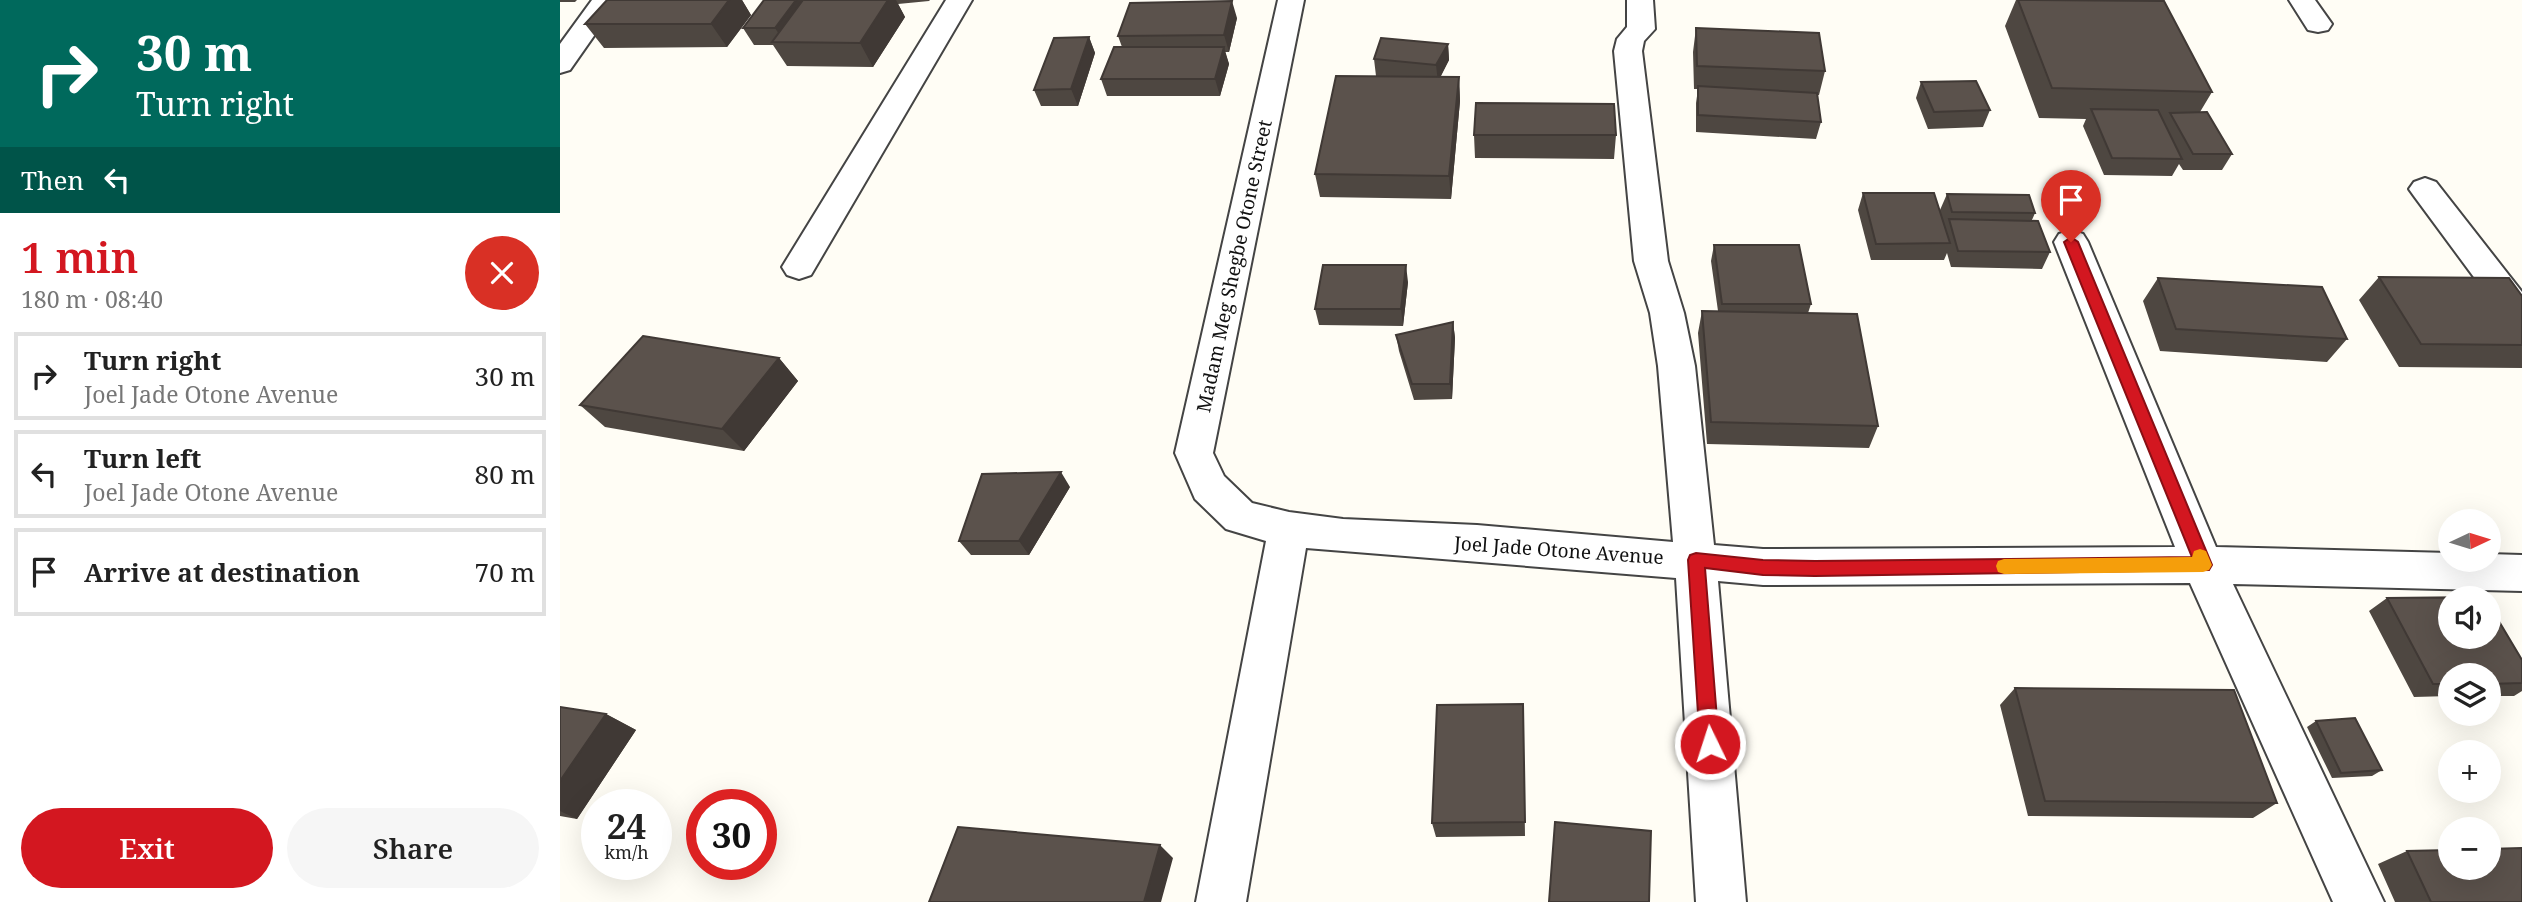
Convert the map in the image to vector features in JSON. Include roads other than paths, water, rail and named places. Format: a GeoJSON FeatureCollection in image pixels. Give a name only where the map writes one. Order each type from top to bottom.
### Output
{"type":"FeatureCollection","features":[{"type":"Feature","properties":{"kind":"street"},"geometry":{"type":"LineString","coordinates":[[560,64],[606,0]]}},
{"type":"Feature","properties":{"kind":"street"},"geometry":{"type":"LineString","coordinates":[[799,267],[959,0]]}},
{"type":"Feature","properties":{"kind":"street","name":"Madam Meg Shegbe Otone Street"},"geometry":{"type":"LineString","coordinates":[[1240,517],[1209,487],[1194,453],[1291,0]]}},
{"type":"Feature","properties":{"kind":"street"},"geometry":{"type":"LineString","coordinates":[[1640,0],[1642,29],[1631,39],[1628,51],[1650,261],[1664,294],[1670,325],[1696,560],[1721,902]]}},
{"type":"Feature","properties":{"kind":"street"},"geometry":{"type":"LineString","coordinates":[[2302,0],[2318,24]]}},
{"type":"Feature","properties":{"kind":"street"},"geometry":{"type":"LineString","coordinates":[[2425,188],[2522,317]]}},
{"type":"Feature","properties":{"kind":"street"},"geometry":{"type":"LineString","coordinates":[[2071,242],[2203,565],[2359,902]]}},
{"type":"Feature","properties":{"kind":"street","name":"Joel Jade Otone Avenue"},"geometry":{"type":"LineString","coordinates":[[1240,517],[1289,529],[1343,536],[1696,560],[1763,568],[2203,565],[2522,573]]}},
{"type":"Feature","properties":{"kind":"street"},"geometry":{"type":"LineString","coordinates":[[1221,902],[1289,529]]}}]}
